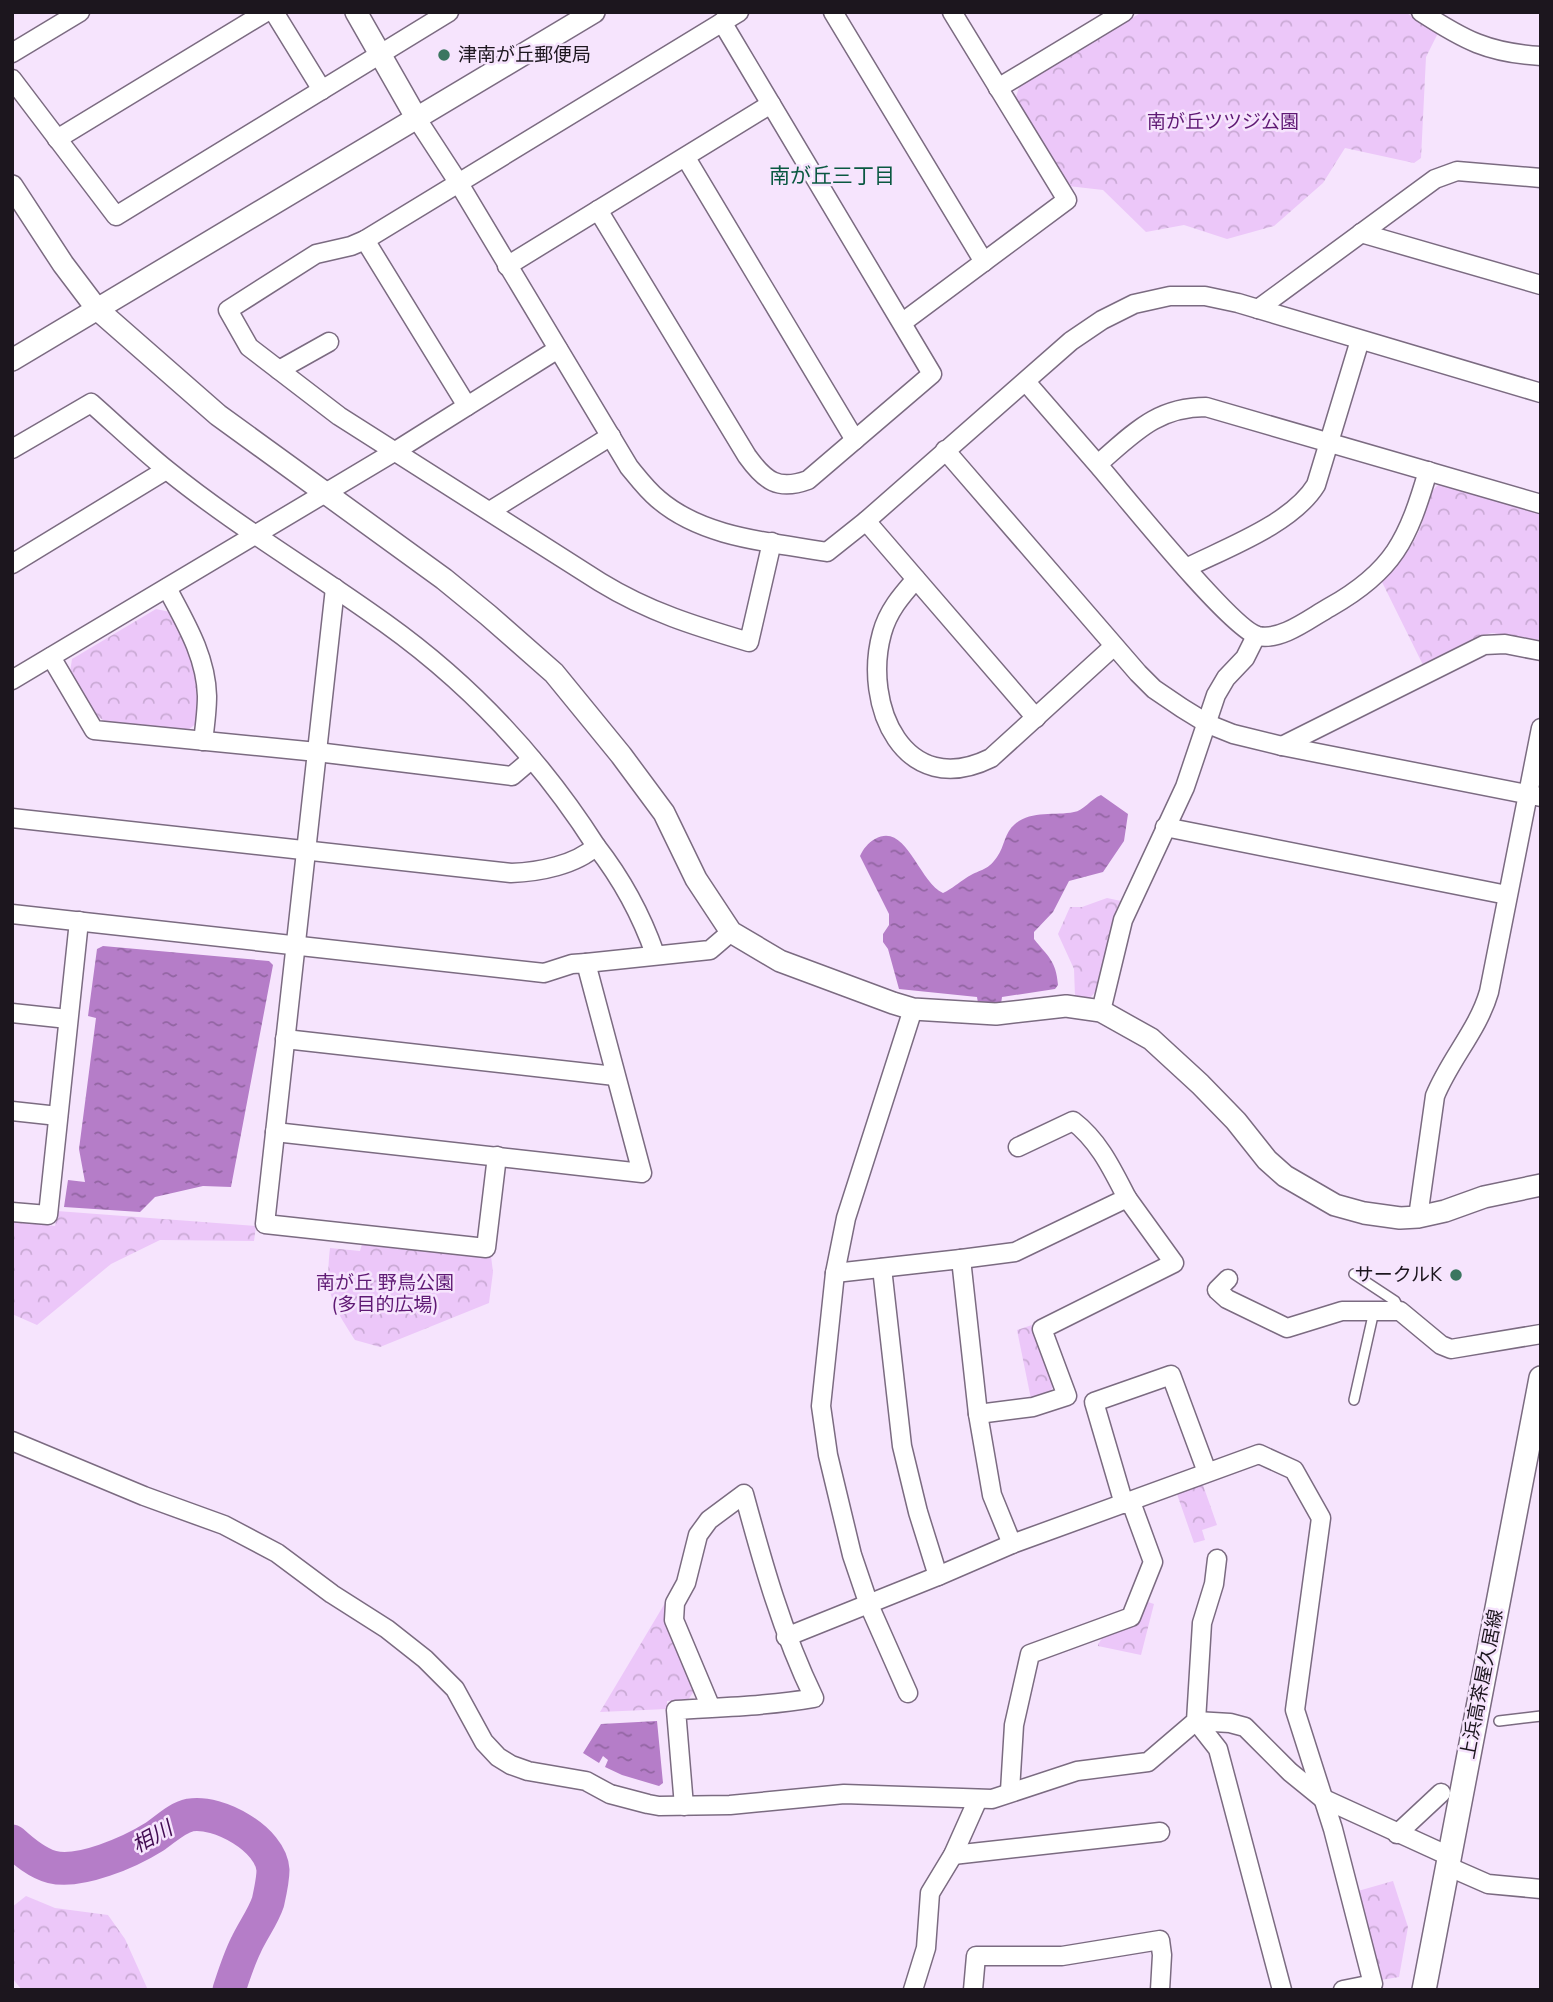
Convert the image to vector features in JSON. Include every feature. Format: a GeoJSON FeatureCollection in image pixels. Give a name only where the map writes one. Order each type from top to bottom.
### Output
{"type":"FeatureCollection","features":[{"type":"Feature","properties":{"kind":"main road","name":"上浜高茶屋久居線"},"geometry":{"type":"LineString","coordinates":[[1424,1990],[1541,1378]]}},
{"type":"Feature","properties":{"kind":"street"},"geometry":{"type":"LineString","coordinates":[[12,53],[80,12]]}},
{"type":"Feature","properties":{"kind":"street"},"geometry":{"type":"LineString","coordinates":[[57,139],[266,12]]}},
{"type":"Feature","properties":{"kind":"street"},"geometry":{"type":"LineString","coordinates":[[274,12],[322,90]]}},
{"type":"Feature","properties":{"kind":"street"},"geometry":{"type":"LineString","coordinates":[[356,12],[417,119],[458,182],[629,467],[659,500],[699,524],[718,531],[827,552],[1086,330],[1134,304],[1170,296],[1205,296],[1258,309],[1541,393]]}},
{"type":"Feature","properties":{"kind":"street"},"geometry":{"type":"LineString","coordinates":[[12,360],[594,12]]}},
{"type":"Feature","properties":{"kind":"street"},"geometry":{"type":"LineString","coordinates":[[739,12],[365,240],[316,254],[228,310],[249,347],[339,416],[630,601],[680,622],[749,642],[772,542]]}},
{"type":"Feature","properties":{"kind":"street"},"geometry":{"type":"LineString","coordinates":[[833,12],[984,262]]}},
{"type":"Feature","properties":{"kind":"street"},"geometry":{"type":"LineString","coordinates":[[903,322],[1067,200],[952,12]]}},
{"type":"Feature","properties":{"kind":"street"},"geometry":{"type":"LineString","coordinates":[[999,88],[1124,12]]}},
{"type":"Feature","properties":{"kind":"street"},"geometry":{"type":"LineString","coordinates":[[1421,12],[1472,43],[1491,50],[1541,56]]}},
{"type":"Feature","properties":{"kind":"street"},"geometry":{"type":"LineString","coordinates":[[12,79],[116,216],[382,55],[442,14]]}},
{"type":"Feature","properties":{"kind":"street"},"geometry":{"type":"LineString","coordinates":[[598,210],[747,456],[762,476],[772,482],[785,485],[808,480],[932,374],[722,22]]}},
{"type":"Feature","properties":{"kind":"street"},"geometry":{"type":"LineString","coordinates":[[507,266],[771,104]]}},
{"type":"Feature","properties":{"kind":"street"},"geometry":{"type":"LineString","coordinates":[[686,158],[855,440]]}},
{"type":"Feature","properties":{"kind":"street"},"geometry":{"type":"LineString","coordinates":[[1258,309],[1435,178],[1457,171],[1541,178]]}},
{"type":"Feature","properties":{"kind":"street"},"geometry":{"type":"LineString","coordinates":[[12,186],[63,264],[97,309],[218,415],[444,579],[554,673],[664,813],[696,879],[731,932],[780,961],[913,1009],[996,1014],[1066,1006],[1101,1011],[1151,1039],[1236,1121],[1267,1160],[1285,1176],[1335,1205],[1364,1213],[1400,1218],[1418,1217],[1484,1197],[1541,1185]]}},
{"type":"Feature","properties":{"kind":"street"},"geometry":{"type":"LineString","coordinates":[[1361,233],[1541,285]]}},
{"type":"Feature","properties":{"kind":"street"},"geometry":{"type":"LineString","coordinates":[[365,240],[467,406]]}},
{"type":"Feature","properties":{"kind":"street"},"geometry":{"type":"LineString","coordinates":[[1186,568],[1279,521],[1301,504],[1316,485],[1360,340]]}},
{"type":"Feature","properties":{"kind":"street"},"geometry":{"type":"LineString","coordinates":[[279,370],[329,342]]}},
{"type":"Feature","properties":{"kind":"street"},"geometry":{"type":"LineString","coordinates":[[12,680],[394,452],[558,349]]}},
{"type":"Feature","properties":{"kind":"street"},"geometry":{"type":"LineString","coordinates":[[1026,382],[1186,568],[1224,609],[1256,636],[1275,637],[1355,593],[1369,582],[1390,559],[1408,532],[1428,471]]}},
{"type":"Feature","properties":{"kind":"street"},"geometry":{"type":"LineString","coordinates":[[12,449],[91,403],[166,470],[254,534],[387,624],[437,664],[500,722],[569,804],[617,877],[648,935],[655,954]]}},
{"type":"Feature","properties":{"kind":"street"},"geometry":{"type":"LineString","coordinates":[[1098,464],[1151,420],[1165,412],[1192,407],[1219,410],[1541,504]]}},
{"type":"Feature","properties":{"kind":"street"},"geometry":{"type":"LineString","coordinates":[[490,511],[611,436]]}},
{"type":"Feature","properties":{"kind":"street"},"geometry":{"type":"LineString","coordinates":[[945,450],[1113,647],[1154,689],[1208,724],[1233,734],[1282,746],[1534,796]]}},
{"type":"Feature","properties":{"kind":"street"},"geometry":{"type":"LineString","coordinates":[[12,564],[166,470]]}},
{"type":"Feature","properties":{"kind":"street"},"geometry":{"type":"LineString","coordinates":[[866,521],[1036,718]]}},
{"type":"Feature","properties":{"kind":"street"},"geometry":{"type":"LineString","coordinates":[[916,579],[894,605],[886,620],[877,665],[881,704],[894,739],[904,750],[932,765],[948,768],[966,766],[990,758],[1113,647]]}},
{"type":"Feature","properties":{"kind":"street"},"geometry":{"type":"LineString","coordinates":[[167,588],[191,634],[202,664],[207,696],[204,741]]}},
{"type":"Feature","properties":{"kind":"street"},"geometry":{"type":"LineString","coordinates":[[335,588],[265,1224],[486,1248],[497,1156]]}},
{"type":"Feature","properties":{"kind":"street"},"geometry":{"type":"LineString","coordinates":[[1101,1011],[1123,920],[1185,787],[1216,695],[1226,678],[1245,658],[1256,636]]}},
{"type":"Feature","properties":{"kind":"street"},"geometry":{"type":"LineString","coordinates":[[1282,746],[1484,645],[1505,644],[1541,651]]}},
{"type":"Feature","properties":{"kind":"street"},"geometry":{"type":"LineString","coordinates":[[51,657],[94,730],[317,752],[512,776],[532,759]]}},
{"type":"Feature","properties":{"kind":"street"},"geometry":{"type":"LineString","coordinates":[[1418,1217],[1436,1096],[1442,1080],[1484,1010],[1507,895],[1534,796],[1541,728]]}},
{"type":"Feature","properties":{"kind":"street"},"geometry":{"type":"LineString","coordinates":[[12,818],[511,873],[529,872],[585,857],[596,846]]}},
{"type":"Feature","properties":{"kind":"street"},"geometry":{"type":"LineString","coordinates":[[1166,827],[1507,895]]}},
{"type":"Feature","properties":{"kind":"street"},"geometry":{"type":"LineString","coordinates":[[12,914],[544,972],[586,962],[710,950],[731,932]]}},
{"type":"Feature","properties":{"kind":"street"},"geometry":{"type":"LineString","coordinates":[[12,1212],[48,1215],[79,921]]}},
{"type":"Feature","properties":{"kind":"street"},"geometry":{"type":"LineString","coordinates":[[275,1132],[642,1173],[586,962]]}},
{"type":"Feature","properties":{"kind":"street"},"geometry":{"type":"LineString","coordinates":[[908,1693],[869,1605],[839,1507],[821,1406],[835,1273],[846,1218],[913,1009]]}},
{"type":"Feature","properties":{"kind":"street"},"geometry":{"type":"LineString","coordinates":[[12,1013],[68,1019]]}},
{"type":"Feature","properties":{"kind":"street"},"geometry":{"type":"LineString","coordinates":[[285,1038],[615,1076]]}},
{"type":"Feature","properties":{"kind":"street"},"geometry":{"type":"LineString","coordinates":[[12,1111],[58,1116]]}},
{"type":"Feature","properties":{"kind":"street"},"geometry":{"type":"LineString","coordinates":[[978,1414],[1033,1407],[1067,1396],[1042,1329],[1174,1264],[1127,1198],[1100,1149],[1086,1131],[1073,1121],[1018,1147]]}},
{"type":"Feature","properties":{"kind":"street"},"geometry":{"type":"LineString","coordinates":[[835,1273],[1016,1252],[1127,1198]]}},
{"type":"Feature","properties":{"kind":"street"},"geometry":{"type":"LineString","coordinates":[[961,1259],[978,1414],[992,1495],[1012,1544]]}},
{"type":"Feature","properties":{"kind":"street"},"geometry":{"type":"LineString","coordinates":[[882,1268],[902,1446],[918,1512],[938,1576]]}},
{"type":"Feature","properties":{"kind":"street"},"geometry":{"type":"LineString","coordinates":[[1228,1279],[1217,1290],[1227,1299],[1287,1328],[1332,1313],[1400,1311],[1441,1345],[1451,1349],[1541,1334]]}},
{"type":"Feature","properties":{"kind":"street"},"geometry":{"type":"LineString","coordinates":[[1010,1791],[1014,1725],[1030,1654],[1131,1617],[1153,1562],[1127,1503],[1094,1402],[1171,1375],[1207,1472]]}},
{"type":"Feature","properties":{"kind":"street"},"geometry":{"type":"LineString","coordinates":[[12,1441],[144,1496],[224,1525],[277,1553],[332,1594],[387,1629],[425,1659],[455,1689],[484,1742],[498,1757],[528,1771],[586,1781],[610,1794],[648,1804],[730,1805],[844,1794],[992,1799],[1077,1771],[1148,1762],[1196,1721],[1230,1723],[1245,1727],[1290,1772],[1322,1798],[1398,1834],[1488,1884],[1541,1889]]}},
{"type":"Feature","properties":{"kind":"street"},"geometry":{"type":"LineString","coordinates":[[786,1637],[1012,1544],[1259,1454],[1294,1470],[1321,1518],[1295,1710],[1332,1829],[1373,1984],[1343,1990]]}},
{"type":"Feature","properties":{"kind":"street"},"geometry":{"type":"LineString","coordinates":[[684,1806],[676,1710],[711,1708],[814,1698],[786,1637],[765,1573],[744,1494],[709,1520],[698,1535],[686,1583],[675,1603],[674,1620],[711,1708]]}},
{"type":"Feature","properties":{"kind":"street"},"geometry":{"type":"LineString","coordinates":[[1217,1559],[1214,1584],[1202,1623],[1196,1721],[1218,1749],[1282,1990]]}},
{"type":"Feature","properties":{"kind":"street"},"geometry":{"type":"LineString","coordinates":[[1398,1834],[1441,1793]]}},
{"type":"Feature","properties":{"kind":"street"},"geometry":{"type":"LineString","coordinates":[[913,1990],[926,1948],[930,1893],[953,1855],[978,1799]]}},
{"type":"Feature","properties":{"kind":"street"},"geometry":{"type":"LineString","coordinates":[[953,1855],[1160,1832]]}},
{"type":"Feature","properties":{"kind":"street"},"geometry":{"type":"LineString","coordinates":[[973,1990],[976,1956],[1062,1956],[1160,1940],[1160,1990]]}},
{"type":"Feature","properties":{"kind":"lane"},"geometry":{"type":"LineString","coordinates":[[1354,1274],[1395,1301],[1400,1311]]}},
{"type":"Feature","properties":{"kind":"lane"},"geometry":{"type":"LineString","coordinates":[[1354,1400],[1374,1311]]}},
{"type":"Feature","properties":{"kind":"lane"},"geometry":{"type":"LineString","coordinates":[[1499,1721],[1541,1716]]}},
{"type":"Feature","properties":{"kind":"green space","name":"南が丘ツツジ公園"},"geometry":{"type":"Polygon","coordinates":[[[1142,12],[1405,12],[1438,33],[1426,57],[1421,158],[1414,163],[1345,148],[1323,183],[1274,226],[1227,239],[1184,225],[1146,232],[1103,190],[1068,186],[1015,101],[1019,87],[1142,12]]]}},
{"type":"Feature","properties":{"kind":"green space"},"geometry":{"type":"Polygon","coordinates":[[[1440,484],[1541,511],[1541,640],[1492,633],[1423,665],[1382,582],[1410,547],[1419,531],[1432,491],[1440,484]]]}},
{"type":"Feature","properties":{"kind":"green space"},"geometry":{"type":"Polygon","coordinates":[[[156,609],[170,612],[192,665],[197,692],[197,723],[188,730],[106,722],[94,714],[70,672],[72,659],[156,609]]]}},
{"type":"Feature","properties":{"kind":"green space"},"geometry":{"type":"Polygon","coordinates":[[[1107,898],[1121,901],[1109,936],[1097,990],[1090,998],[1075,996],[1074,969],[1058,934],[1070,907],[1082,907],[1107,898]]]}},
{"type":"Feature","properties":{"kind":"green space"},"geometry":{"type":"Polygon","coordinates":[[[57,1211],[256,1226],[254,1241],[160,1240],[111,1264],[37,1325],[12,1314],[12,1220],[55,1226],[57,1211]]]}},
{"type":"Feature","properties":{"kind":"green space","name":"南が丘 野鳥公園 (多目的広場)"},"geometry":{"type":"Polygon","coordinates":[[[362,1244],[491,1256],[493,1272],[489,1303],[380,1347],[355,1340],[335,1306],[329,1287],[330,1248],[360,1251],[362,1244]]]}},
{"type":"Feature","properties":{"kind":"green space"},"geometry":{"type":"Polygon","coordinates":[[[1032,1325],[1054,1384],[1050,1393],[1031,1399],[1017,1330],[1032,1325]]]}},
{"type":"Feature","properties":{"kind":"green space"},"geometry":{"type":"Polygon","coordinates":[[[1203,1485],[1217,1525],[1202,1530],[1205,1540],[1194,1543],[1177,1494],[1203,1485]]]}},
{"type":"Feature","properties":{"kind":"green space"},"geometry":{"type":"Polygon","coordinates":[[[668,1598],[696,1688],[688,1700],[667,1701],[667,1709],[600,1712],[668,1598]]]}},
{"type":"Feature","properties":{"kind":"green space"},"geometry":{"type":"Polygon","coordinates":[[[1148,1602],[1154,1604],[1141,1655],[1098,1646],[1104,1636],[1137,1624],[1148,1602]]]}},
{"type":"Feature","properties":{"kind":"green space"},"geometry":{"type":"Polygon","coordinates":[[[1393,1881],[1408,1927],[1399,1977],[1381,1980],[1358,1891],[1393,1881]]]}},
{"type":"Feature","properties":{"kind":"green space"},"geometry":{"type":"Polygon","coordinates":[[[26,1896],[55,1908],[108,1915],[125,1939],[148,1990],[22,1990],[12,1978],[12,1907],[26,1896]]]}},
{"type":"Feature","properties":{"kind":"water"},"geometry":{"type":"Polygon","coordinates":[[[1101,795],[1128,814],[1124,841],[1103,872],[1069,881],[1053,912],[1034,932],[1034,939],[1055,970],[1058,985],[1055,989],[1002,997],[1001,1004],[978,1003],[977,997],[899,989],[888,949],[883,942],[883,934],[889,925],[889,914],[860,856],[868,844],[886,836],[895,838],[904,845],[926,877],[943,893],[990,865],[1000,853],[1009,831],[1021,820],[1036,815],[1077,811],[1101,795]]]}},
{"type":"Feature","properties":{"kind":"water"},"geometry":{"type":"Polygon","coordinates":[[[103,946],[269,961],[273,965],[231,1187],[203,1186],[155,1197],[140,1212],[64,1207],[68,1180],[85,1182],[79,1149],[96,1018],[88,1016],[97,949],[103,946]]]}},
{"type":"Feature","properties":{"kind":"water"},"geometry":{"type":"Polygon","coordinates":[[[657,1721],[663,1783],[659,1786],[605,1767],[608,1760],[603,1756],[599,1763],[583,1753],[601,1724],[657,1721]]]}},
{"type":"Feature","properties":{"kind":"waterway","name":"相川"},"geometry":{"type":"LineString","coordinates":[[12,1841],[41,1863],[63,1868],[90,1865],[119,1855],[154,1837],[175,1821],[190,1815],[215,1817],[241,1829],[263,1848],[270,1859],[273,1874],[268,1902],[243,1950],[229,1990]]}},
{"type":"Feature","properties":{"kind":"place","name":"津南が丘郵便局"},"geometry":{"type":"Point","coordinates":[444,55]}},
{"type":"Feature","properties":{"kind":"place","name":"サークルK"},"geometry":{"type":"Point","coordinates":[1456,1275]}},
{"type":"Feature","properties":{"kind":"district","name":"南が丘三丁目"},"geometry":{"type":"Point","coordinates":[832,176]}}]}
